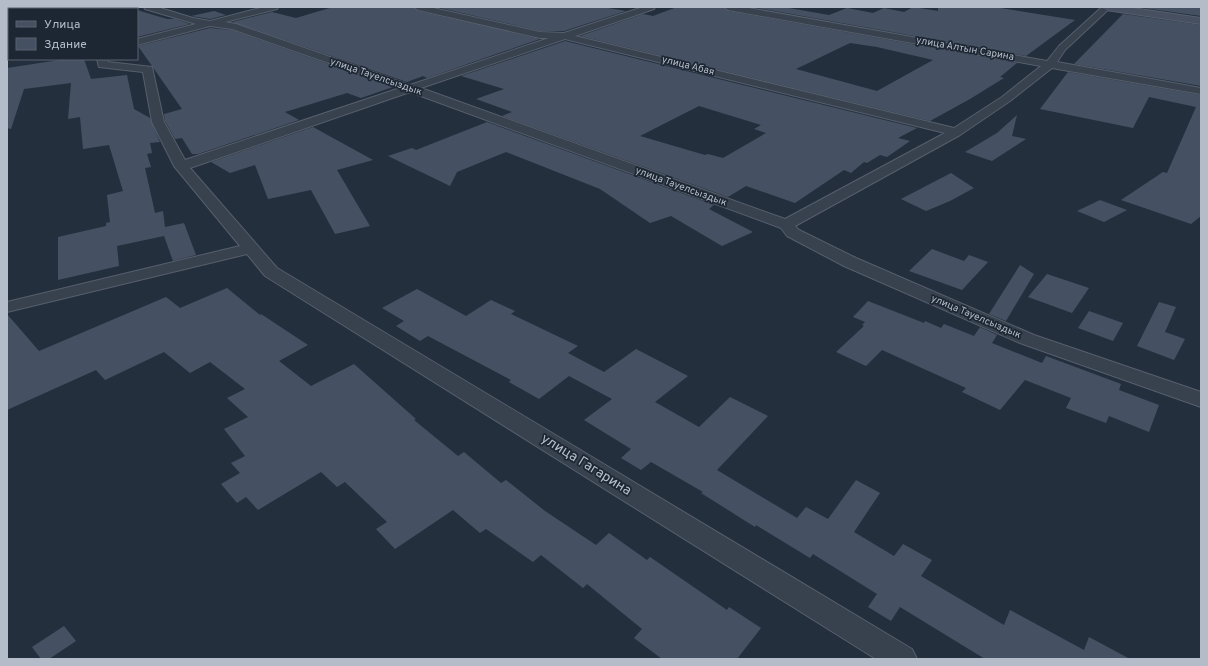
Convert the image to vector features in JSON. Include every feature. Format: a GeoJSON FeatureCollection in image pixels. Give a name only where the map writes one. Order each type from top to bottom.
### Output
{"type":"FeatureCollection","features":[{"type":"Feature","properties":{"kind":"street","name":"улица Тауелсыздык"},"geometry":{"type":"LineString","coordinates":[[148,7],[192,21],[233,26],[412,89],[786,225],[793,233],[850,262],[1028,339],[1201,400]]}},
{"type":"Feature","properties":{"kind":"street"},"geometry":{"type":"LineString","coordinates":[[138,42],[274,7]]}},
{"type":"Feature","properties":{"kind":"street","name":"улица Абая"},"geometry":{"type":"LineString","coordinates":[[418,7],[540,35],[564,36],[956,132]]}},
{"type":"Feature","properties":{"kind":"street"},"geometry":{"type":"LineString","coordinates":[[102,60],[103,66],[148,69],[158,122],[181,166],[651,7]]}},
{"type":"Feature","properties":{"kind":"street","name":"улица Алтын Сарина"},"geometry":{"type":"LineString","coordinates":[[728,7],[1201,91]]}},
{"type":"Feature","properties":{"kind":"street"},"geometry":{"type":"LineString","coordinates":[[786,225],[956,132],[1006,99],[1050,64],[1062,48],[1106,7],[1201,21]]}},
{"type":"Feature","properties":{"kind":"street","name":"улица Гагарина"},"geometry":{"type":"LineString","coordinates":[[181,166],[271,272],[902,659]]}},
{"type":"Feature","properties":{"kind":"street"},"geometry":{"type":"LineString","coordinates":[[7,307],[250,248]]}},
{"type":"Feature","properties":{"kind":"building"},"geometry":{"type":"Polygon","coordinates":[[[333,7],[413,7],[418,11],[540,39],[427,78],[423,76],[407,82],[232,22],[272,12],[296,18],[333,7]]]}},
{"type":"Feature","properties":{"kind":"building"},"geometry":{"type":"Polygon","coordinates":[[[436,7],[602,7],[626,11],[564,31],[540,31],[436,7]]]}},
{"type":"Feature","properties":{"kind":"building"},"geometry":{"type":"Polygon","coordinates":[[[677,7],[723,7],[728,11],[1017,63],[1000,77],[1004,78],[930,121],[580,36],[643,14],[653,16],[677,7]],[[850,43],[796,69],[877,91],[933,60],[877,47],[850,43]]]}},
{"type":"Feature","properties":{"kind":"building"},"geometry":{"type":"Polygon","coordinates":[[[752,7],[783,7],[829,15],[847,8],[873,13],[884,8],[904,12],[913,7],[938,11],[938,7],[994,7],[1075,20],[1026,56],[752,7]]]}},
{"type":"Feature","properties":{"kind":"building"},"geometry":{"type":"Polygon","coordinates":[[[1136,7],[1201,7],[1201,16],[1136,7]]]}},
{"type":"Feature","properties":{"kind":"building"},"geometry":{"type":"Polygon","coordinates":[[[138,10],[167,19],[175,19],[190,24],[138,37],[138,10]]]}},
{"type":"Feature","properties":{"kind":"building"},"geometry":{"type":"Polygon","coordinates":[[[214,11],[226,15],[210,19],[191,16],[214,11]]]}},
{"type":"Feature","properties":{"kind":"building"},"geometry":{"type":"Polygon","coordinates":[[[1123,14],[1201,25],[1201,86],[1074,64],[1123,14]]]}},
{"type":"Feature","properties":{"kind":"building"},"geometry":{"type":"Polygon","coordinates":[[[210,28],[232,30],[393,87],[361,98],[347,93],[285,112],[299,120],[198,154],[192,154],[182,138],[175,139],[165,121],[164,114],[182,109],[138,46],[210,28]]]}},
{"type":"Feature","properties":{"kind":"building"},"geometry":{"type":"Polygon","coordinates":[[[565,41],[917,128],[898,138],[910,141],[887,157],[880,155],[867,163],[864,162],[851,173],[844,170],[795,203],[746,186],[728,197],[502,116],[512,112],[476,99],[504,89],[461,76],[565,41]],[[699,106],[640,136],[705,155],[708,154],[723,158],[766,133],[754,129],[761,125],[699,106]]]}},
{"type":"Feature","properties":{"kind":"building"},"geometry":{"type":"Polygon","coordinates":[[[59,60],[84,60],[91,79],[127,75],[134,109],[150,118],[160,142],[150,143],[152,153],[147,154],[151,167],[145,168],[155,213],[163,211],[165,227],[184,223],[196,255],[173,261],[164,236],[117,246],[119,266],[58,280],[58,237],[106,226],[106,223],[110,222],[107,195],[123,191],[109,145],[83,149],[80,117],[68,119],[71,83],[24,89],[11,129],[7,128],[7,68],[59,60]]]}},
{"type":"Feature","properties":{"kind":"building"},"geometry":{"type":"Polygon","coordinates":[[[1068,72],[1201,95],[1201,216],[1191,224],[1121,200],[1163,172],[1167,173],[1196,107],[1149,97],[1133,128],[1040,109],[1068,72]]]}},
{"type":"Feature","properties":{"kind":"building"},"geometry":{"type":"Polygon","coordinates":[[[1017,115],[1012,136],[1026,139],[992,161],[965,152],[997,133],[1017,115]]]}},
{"type":"Feature","properties":{"kind":"building"},"geometry":{"type":"Polygon","coordinates":[[[487,122],[714,205],[709,209],[753,232],[722,246],[671,216],[650,223],[600,189],[506,152],[457,172],[450,186],[388,156],[412,148],[416,150],[487,122]]]}},
{"type":"Feature","properties":{"kind":"building"},"geometry":{"type":"Polygon","coordinates":[[[313,127],[373,160],[337,170],[370,226],[335,234],[311,190],[268,199],[255,165],[230,173],[211,162],[313,127]]]}},
{"type":"Feature","properties":{"kind":"building"},"geometry":{"type":"Polygon","coordinates":[[[951,173],[974,188],[950,201],[926,211],[901,199],[951,173]]]}},
{"type":"Feature","properties":{"kind":"building"},"geometry":{"type":"Polygon","coordinates":[[[1100,200],[1127,210],[1104,222],[1077,211],[1100,200]]]}},
{"type":"Feature","properties":{"kind":"building"},"geometry":{"type":"Polygon","coordinates":[[[932,249],[964,261],[969,255],[988,262],[962,290],[909,271],[932,249]]]}},
{"type":"Feature","properties":{"kind":"building"},"geometry":{"type":"Polygon","coordinates":[[[1020,265],[1034,274],[1006,321],[989,314],[1020,265]]]}},
{"type":"Feature","properties":{"kind":"building"},"geometry":{"type":"Polygon","coordinates":[[[1047,274],[1089,288],[1072,313],[1028,297],[1047,274]]]}},
{"type":"Feature","properties":{"kind":"building"},"geometry":{"type":"Polygon","coordinates":[[[227,288],[260,315],[261,314],[308,345],[279,361],[311,386],[354,364],[416,419],[414,420],[458,456],[464,452],[501,483],[506,480],[545,511],[596,545],[609,533],[647,560],[650,557],[727,610],[729,607],[761,628],[737,659],[662,659],[634,638],[642,629],[587,584],[583,588],[541,555],[533,562],[486,529],[480,533],[453,510],[395,549],[376,529],[387,522],[345,482],[337,487],[321,472],[258,510],[246,497],[237,503],[221,484],[240,473],[231,463],[245,456],[224,429],[248,417],[227,398],[245,389],[210,362],[190,373],[164,352],[105,380],[96,370],[7,410],[7,314],[39,351],[166,297],[180,308],[227,288]]]}},
{"type":"Feature","properties":{"kind":"building"},"geometry":{"type":"Polygon","coordinates":[[[417,289],[466,316],[491,300],[515,311],[511,314],[578,346],[568,353],[604,372],[636,349],[688,376],[655,402],[699,427],[730,397],[768,416],[717,470],[797,518],[806,507],[828,519],[856,480],[880,493],[854,532],[894,556],[903,544],[932,560],[921,576],[1004,625],[1010,610],[1084,650],[1089,637],[1130,659],[985,659],[900,607],[891,621],[868,607],[877,594],[813,554],[810,558],[756,525],[755,527],[701,493],[703,492],[651,462],[641,470],[621,458],[631,449],[584,420],[612,399],[569,376],[539,399],[509,382],[511,380],[428,336],[420,341],[396,326],[404,321],[382,308],[417,289]]]}},
{"type":"Feature","properties":{"kind":"building"},"geometry":{"type":"Polygon","coordinates":[[[868,301],[924,323],[925,321],[941,328],[944,324],[974,336],[980,327],[997,335],[992,343],[1042,363],[1046,356],[1121,384],[1119,390],[1159,405],[1149,432],[1109,416],[1106,423],[1066,408],[1071,398],[1025,380],[1000,410],[962,392],[966,388],[882,350],[866,366],[836,352],[864,326],[862,325],[865,322],[853,317],[868,301]]]}},
{"type":"Feature","properties":{"kind":"building"},"geometry":{"type":"Polygon","coordinates":[[[1159,302],[1176,307],[1165,332],[1185,339],[1174,360],[1137,346],[1159,302]]]}},
{"type":"Feature","properties":{"kind":"building"},"geometry":{"type":"Polygon","coordinates":[[[1089,311],[1123,323],[1113,341],[1078,328],[1089,311]]]}},
{"type":"Feature","properties":{"kind":"building"},"geometry":{"type":"Polygon","coordinates":[[[64,626],[76,641],[49,659],[41,659],[32,647],[64,626]]]}}]}
